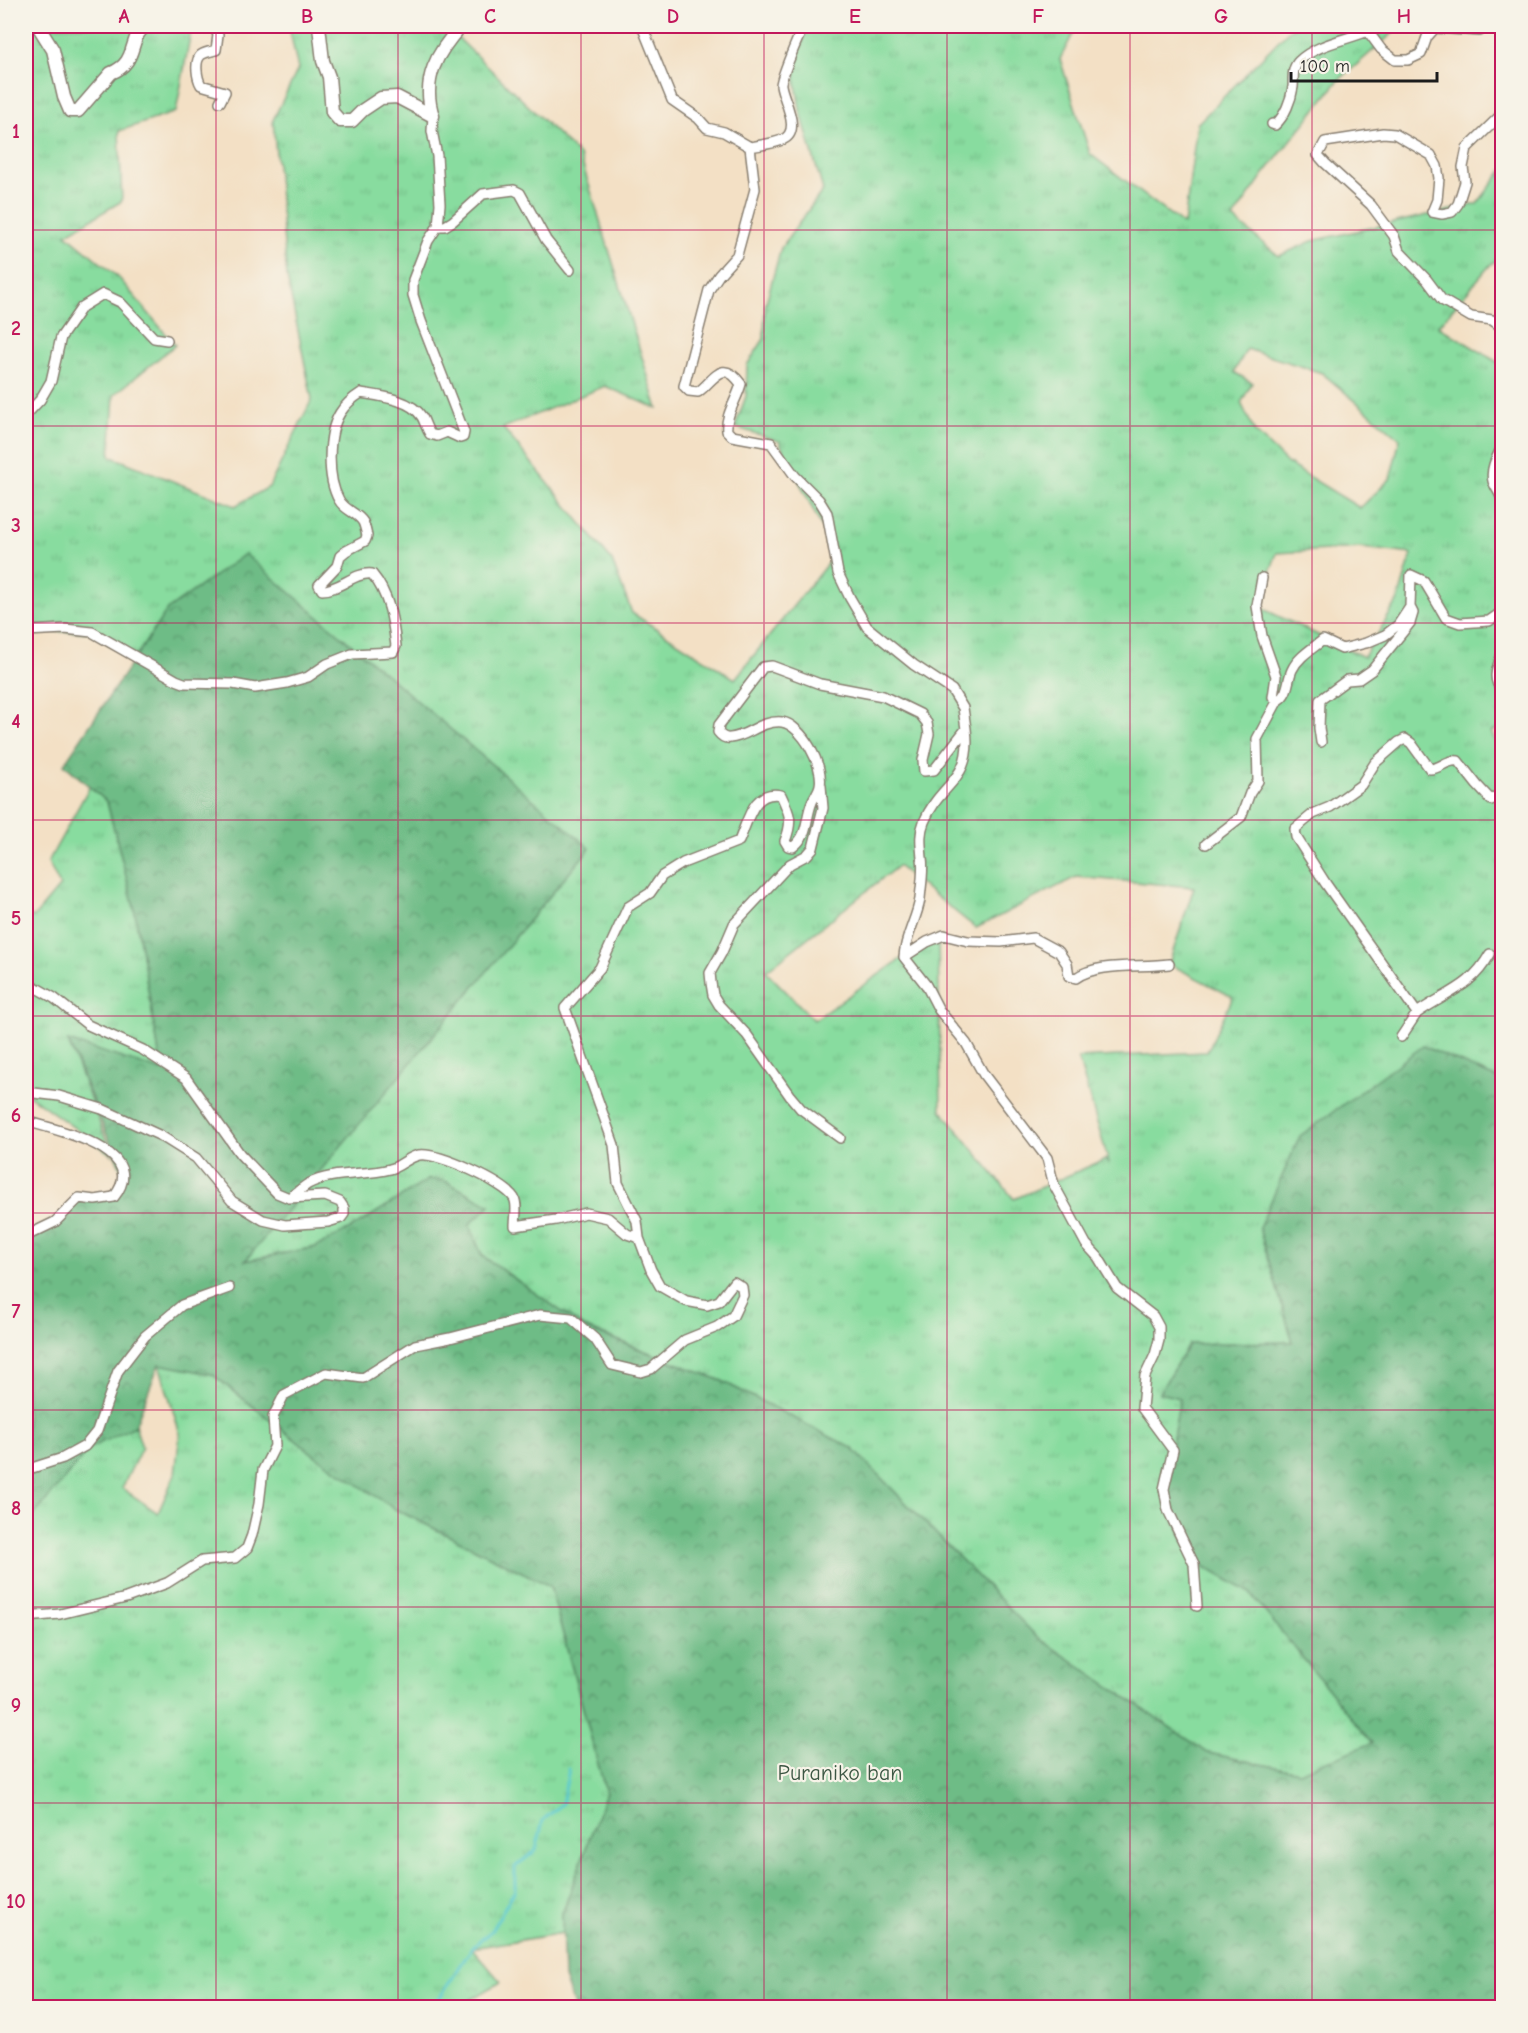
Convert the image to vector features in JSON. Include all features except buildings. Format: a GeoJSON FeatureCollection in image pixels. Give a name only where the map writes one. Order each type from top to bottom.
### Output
{"type":"FeatureCollection","features":[{"type":"Feature","properties":{"kind":"street"},"geometry":{"type":"LineString","coordinates":[[38,26],[53,50],[64,97],[70,111],[78,111],[111,74],[128,62],[137,36],[147,26]]}},
{"type":"Feature","properties":{"kind":"street"},"geometry":{"type":"LineString","coordinates":[[214,26],[218,35],[216,50],[200,56],[197,77],[201,85],[225,92],[220,102]]}},
{"type":"Feature","properties":{"kind":"street"},"geometry":{"type":"LineString","coordinates":[[319,26],[323,61],[329,77],[332,112],[340,122],[352,121],[381,98],[397,97],[433,116]]}},
{"type":"Feature","properties":{"kind":"street"},"geometry":{"type":"LineString","coordinates":[[26,631],[65,629],[92,632],[176,680],[255,688],[308,677],[327,664],[352,654],[393,652],[396,646],[389,605],[379,582],[372,573],[364,573],[330,590],[322,590],[319,585],[337,566],[340,556],[346,550],[364,541],[368,536],[362,521],[344,508],[338,499],[333,485],[330,453],[333,429],[341,412],[361,393],[396,399],[412,408],[422,416],[429,434],[436,436],[447,432],[460,438],[463,437],[464,432],[421,321],[413,295],[412,280],[428,241],[438,226],[440,204],[437,156],[432,131],[433,116],[428,102],[432,69],[441,50],[461,26]]}},
{"type":"Feature","properties":{"kind":"street"},"geometry":{"type":"LineString","coordinates":[[642,26],[672,100],[698,118],[707,128],[724,132],[750,147],[783,140],[789,136],[792,126],[780,83],[799,33],[804,26]]}},
{"type":"Feature","properties":{"kind":"street"},"geometry":{"type":"LineString","coordinates":[[1272,124],[1275,125],[1283,118],[1293,87],[1293,72],[1300,59],[1319,48],[1366,28],[1381,49],[1395,60],[1408,60],[1421,54],[1427,37],[1435,28],[1480,31],[1486,26]]}},
{"type":"Feature","properties":{"kind":"street"},"geometry":{"type":"LineString","coordinates":[[1502,326],[1492,320],[1471,317],[1442,300],[1427,279],[1399,251],[1394,236],[1371,205],[1318,155],[1325,142],[1383,134],[1395,135],[1431,155],[1437,166],[1438,189],[1437,200],[1432,212],[1442,214],[1452,212],[1458,204],[1465,182],[1463,167],[1467,148],[1503,114]]}},
{"type":"Feature","properties":{"kind":"street"},"geometry":{"type":"LineString","coordinates":[[750,147],[755,189],[737,255],[710,290],[684,386],[689,392],[698,392],[716,374],[726,372],[736,377],[741,384],[730,411],[727,431],[732,436],[771,443],[795,476],[819,500],[827,513],[838,573],[867,627],[914,665],[952,690],[963,708],[967,756],[961,772],[923,823],[920,844],[922,871],[919,902],[904,957],[926,985],[939,1010],[970,1049],[984,1076],[1047,1158],[1054,1185],[1086,1244],[1098,1257],[1117,1288],[1153,1316],[1159,1327],[1159,1340],[1155,1355],[1145,1376],[1142,1408],[1173,1450],[1164,1489],[1168,1510],[1194,1564],[1197,1606]]}},
{"type":"Feature","properties":{"kind":"street"},"geometry":{"type":"LineString","coordinates":[[438,226],[445,226],[453,221],[483,194],[514,190],[520,193],[546,240],[570,270]]}},
{"type":"Feature","properties":{"kind":"street"},"geometry":{"type":"LineString","coordinates":[[26,415],[40,400],[51,381],[61,337],[82,307],[103,294],[120,302],[154,338],[166,340]]}},
{"type":"Feature","properties":{"kind":"street"},"geometry":{"type":"LineString","coordinates":[[1503,447],[1495,460],[1493,481],[1503,499]]}},
{"type":"Feature","properties":{"kind":"street"},"geometry":{"type":"LineString","coordinates":[[1321,742],[1320,700],[1347,680],[1359,679],[1372,670],[1410,623],[1413,613],[1410,608],[1411,575],[1424,581],[1446,618],[1460,623],[1489,621],[1503,612]]}},
{"type":"Feature","properties":{"kind":"street"},"geometry":{"type":"LineString","coordinates":[[1262,578],[1257,606],[1263,636],[1276,676],[1273,697],[1278,700]]}},
{"type":"Feature","properties":{"kind":"street"},"geometry":{"type":"LineString","coordinates":[[1206,844],[1241,817],[1250,793],[1258,781],[1257,739],[1278,700],[1286,693],[1292,669],[1300,658],[1323,640],[1342,649],[1385,635],[1398,625],[1410,608]]}},
{"type":"Feature","properties":{"kind":"street"},"geometry":{"type":"LineString","coordinates":[[1503,654],[1495,673],[1497,685],[1503,689]]}},
{"type":"Feature","properties":{"kind":"street"},"geometry":{"type":"LineString","coordinates":[[840,1138],[801,1109],[790,1096],[747,1035],[713,995],[710,973],[734,924],[790,864],[807,855],[813,848],[823,808],[815,754],[806,741],[788,724],[780,722],[764,724],[729,739],[722,737],[718,732],[719,725],[763,667],[772,666],[820,684],[882,696],[920,714],[927,723],[929,734],[922,760],[924,771],[934,770],[966,729]]}},
{"type":"Feature","properties":{"kind":"street"},"geometry":{"type":"LineString","coordinates":[[1417,1012],[1326,884],[1296,837],[1295,829],[1313,814],[1330,807],[1361,785],[1375,763],[1399,742],[1405,740],[1411,743],[1430,769],[1445,762],[1458,761],[1491,800],[1503,794]]}},
{"type":"Feature","properties":{"kind":"street"},"geometry":{"type":"LineString","coordinates":[[26,1617],[60,1614],[126,1599],[167,1583],[202,1561],[235,1558],[247,1548],[252,1535],[260,1504],[263,1470],[275,1446],[273,1417],[284,1395],[326,1373],[363,1378],[415,1345],[540,1315],[571,1318],[595,1339],[612,1365],[641,1372],[651,1369],[685,1340],[717,1327],[733,1316],[743,1295],[742,1287],[734,1282],[719,1301],[707,1305],[686,1302],[660,1286],[651,1270],[639,1238],[637,1221],[618,1183],[614,1145],[565,1008],[600,968],[628,907],[650,893],[662,876],[684,862],[739,841],[756,801],[774,793],[781,795],[790,813],[790,828],[784,841],[788,846],[793,847],[806,832],[811,805],[820,784]]}},
{"type":"Feature","properties":{"kind":"street"},"geometry":{"type":"LineString","coordinates":[[904,957],[944,935],[968,941],[1001,942],[1033,938],[1059,952],[1067,964],[1069,976],[1076,978],[1084,972],[1129,964],[1146,967],[1168,964]]}},
{"type":"Feature","properties":{"kind":"street"},"geometry":{"type":"LineString","coordinates":[[1401,1037],[1417,1012],[1466,983],[1481,969],[1490,954]]}},
{"type":"Feature","properties":{"kind":"street"},"geometry":{"type":"LineString","coordinates":[[26,982],[54,998],[88,1025],[143,1050],[186,1078],[240,1154],[277,1193],[289,1198],[326,1196],[340,1202],[345,1208],[344,1214],[342,1218],[328,1222],[285,1225],[263,1220],[232,1201],[196,1158],[161,1136],[102,1109],[59,1096],[26,1092]]}},
{"type":"Feature","properties":{"kind":"street"},"geometry":{"type":"LineString","coordinates":[[26,1121],[64,1132],[102,1147],[117,1160],[124,1176],[120,1189],[114,1197],[95,1200],[79,1198],[55,1222],[26,1236]]}},
{"type":"Feature","properties":{"kind":"street"},"geometry":{"type":"LineString","coordinates":[[289,1198],[309,1184],[328,1178],[393,1169],[403,1161],[420,1155],[478,1172],[502,1188],[516,1202],[514,1226],[586,1213],[608,1218],[627,1234],[639,1238]]}},
{"type":"Feature","properties":{"kind":"street"},"geometry":{"type":"LineString","coordinates":[[26,1470],[63,1458],[85,1446],[97,1431],[118,1371],[145,1336],[182,1305],[230,1288]]}},
{"type":"Feature","properties":{"kind":"green space"},"geometry":{"type":"Polygon","coordinates":[[[26,26],[192,26],[176,112],[119,131],[122,201],[66,234],[119,278],[175,345],[114,395],[110,456],[235,506],[269,487],[312,399],[287,277],[273,120],[298,69],[289,26],[463,26],[454,34],[580,156],[658,409],[605,386],[503,428],[612,561],[632,613],[735,679],[835,554],[779,441],[735,427],[746,396],[747,365],[764,339],[765,306],[781,248],[823,190],[800,110],[794,71],[805,34],[815,26],[1059,26],[1074,32],[1060,59],[1090,154],[1184,225],[1197,124],[1289,30],[1297,26],[1401,26],[1338,81],[1264,174],[1233,218],[1279,256],[1312,241],[1477,204],[1502,171],[1502,256],[1491,264],[1438,326],[1502,365],[1502,727],[1491,732],[1502,756],[1502,1081],[1423,1046],[1259,1228],[1293,1342],[1189,1344],[1159,1393],[1180,1398],[1164,1489],[1191,1559],[1249,1592],[1373,1744],[1299,1772],[1208,1753],[1037,1637],[852,1448],[722,1381],[579,1325],[482,1255],[469,1225],[490,1205],[445,1181],[316,1247],[244,1261],[167,610],[133,661],[92,632],[26,631],[26,26]],[[1247,349],[1234,372],[1252,383],[1241,403],[1255,432],[1288,464],[1360,508],[1390,479],[1400,439],[1322,373],[1247,349]],[[1362,548],[1277,553],[1257,606],[1364,657],[1398,600],[1412,554],[1362,548]],[[898,866],[766,971],[814,1020],[938,936],[941,1110],[1014,1199],[1106,1159],[1109,1163],[1078,1058],[1207,1052],[1233,997],[1169,964],[1194,887],[1076,877],[976,928],[898,866]]]}},
{"type":"Feature","properties":{"kind":"green space","name":"Puraniko ban"},"geometry":{"type":"Polygon","coordinates":[[[245,554],[590,848],[245,1261],[316,1247],[352,1228],[429,1179],[445,1181],[490,1205],[469,1225],[482,1256],[587,1329],[722,1381],[852,1448],[1037,1637],[1208,1753],[1299,1772],[1372,1743],[1249,1592],[1191,1559],[1164,1489],[1180,1398],[1159,1393],[1189,1344],[1293,1342],[1259,1228],[1300,1136],[1423,1046],[1502,1081],[1502,2007],[574,2007],[564,1977],[562,1915],[606,1793],[550,1586],[395,1509],[317,1457],[212,1374],[159,1364],[135,1426],[90,1448],[26,1525],[26,1236],[55,1222],[79,1198],[114,1197],[124,1176],[68,1041],[162,1071],[134,907],[107,802],[64,764],[167,610],[245,554]]]}},
{"type":"Feature","properties":{"kind":"green space"},"geometry":{"type":"Polygon","coordinates":[[[90,786],[107,802],[134,907],[162,1071],[68,1042],[112,1155],[26,1093],[26,914],[34,917],[60,886],[48,862],[90,786]]]}},
{"type":"Feature","properties":{"kind":"green space"},"geometry":{"type":"Polygon","coordinates":[[[159,1364],[212,1374],[317,1457],[395,1509],[550,1586],[606,1793],[562,1914],[563,1933],[472,1948],[501,1982],[458,2007],[26,2008],[26,1517],[85,1446],[135,1426],[142,1447],[122,1488],[158,1513],[175,1474],[180,1434],[159,1364]]]}},
{"type":"Feature","properties":{"kind":"waterway"},"geometry":{"type":"LineString","coordinates":[[427,2008],[440,1997],[472,1948],[491,1931],[515,1890],[515,1867],[536,1850],[543,1820],[562,1804],[569,1769]]}}]}
